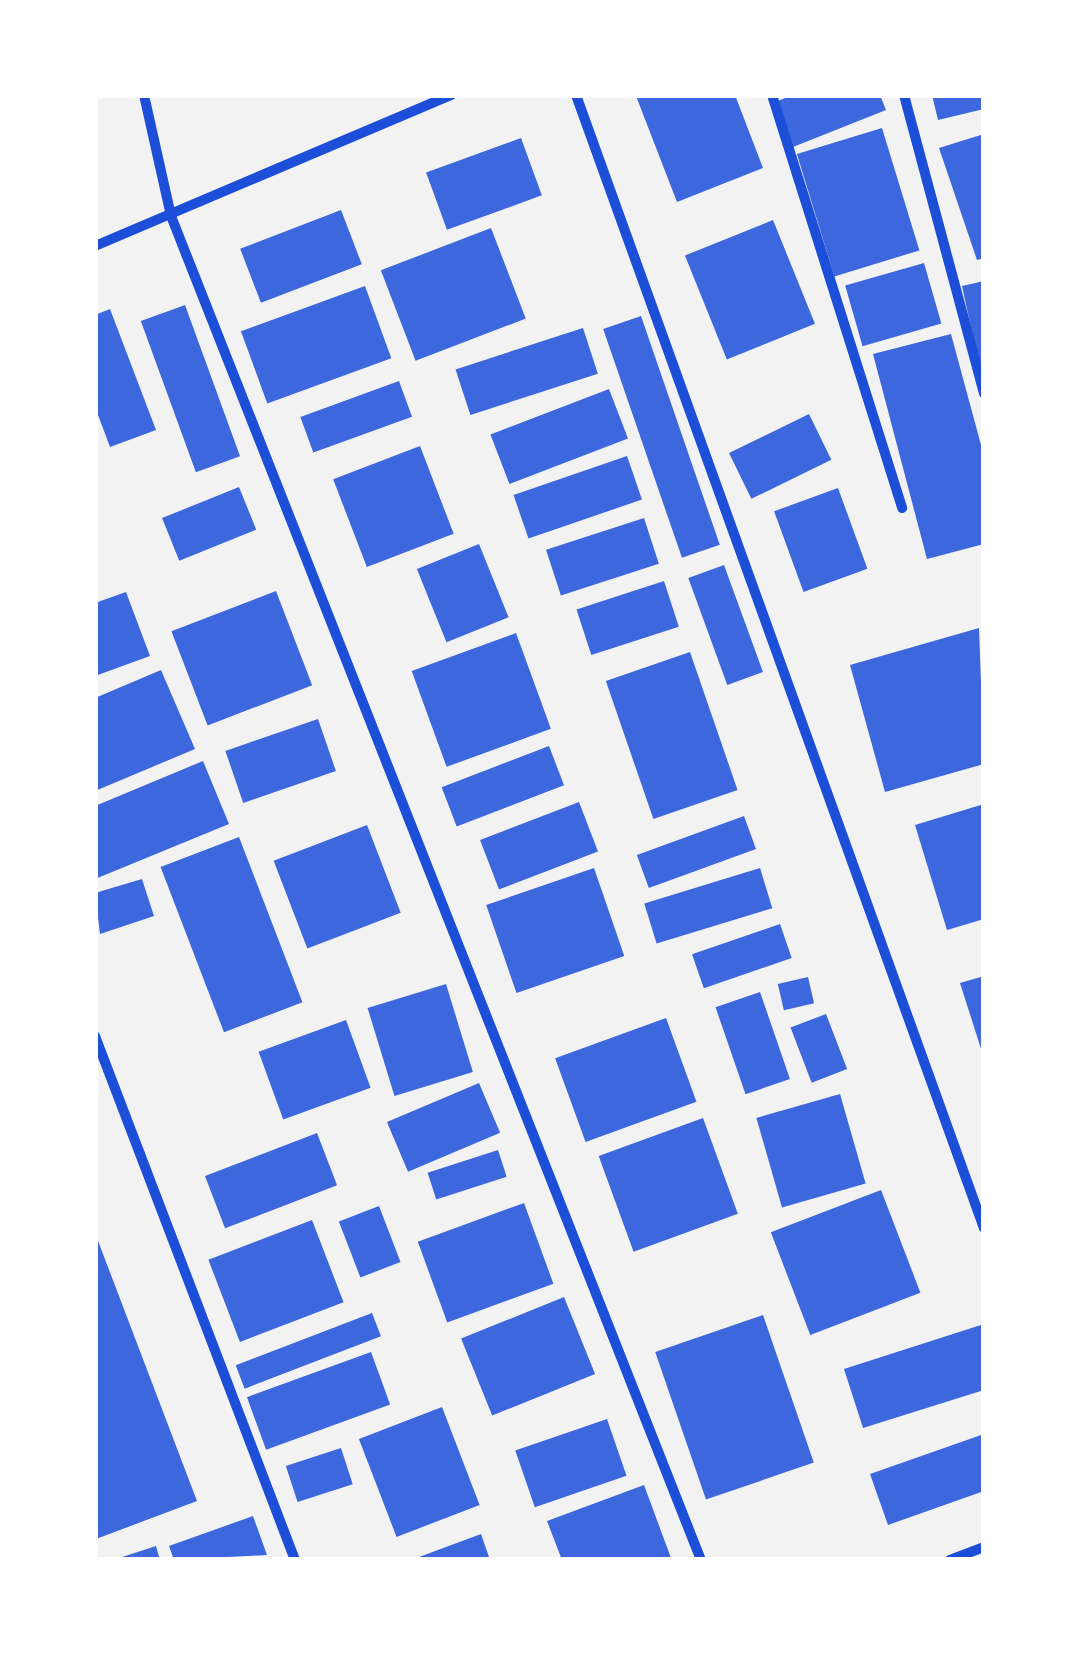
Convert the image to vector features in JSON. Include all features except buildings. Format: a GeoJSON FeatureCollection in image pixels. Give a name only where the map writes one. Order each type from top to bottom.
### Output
{"type":"FeatureCollection","features":[{"type":"Feature","properties":{"kind":"street"},"geometry":{"type":"LineString","coordinates":[[144,95],[171,216],[701,1560]]}},
{"type":"Feature","properties":{"kind":"street"},"geometry":{"type":"LineString","coordinates":[[95,246],[451,95]]}},
{"type":"Feature","properties":{"kind":"street"},"geometry":{"type":"LineString","coordinates":[[576,95],[984,1228]]}},
{"type":"Feature","properties":{"kind":"street"},"geometry":{"type":"LineString","coordinates":[[772,95],[902,508]]}},
{"type":"Feature","properties":{"kind":"street"},"geometry":{"type":"LineString","coordinates":[[904,95],[984,394]]}},
{"type":"Feature","properties":{"kind":"street"},"geometry":{"type":"LineString","coordinates":[[95,1036],[295,1560]]}},
{"type":"Feature","properties":{"kind":"street"},"geometry":{"type":"LineString","coordinates":[[950,1560],[984,1547]]}}]}
